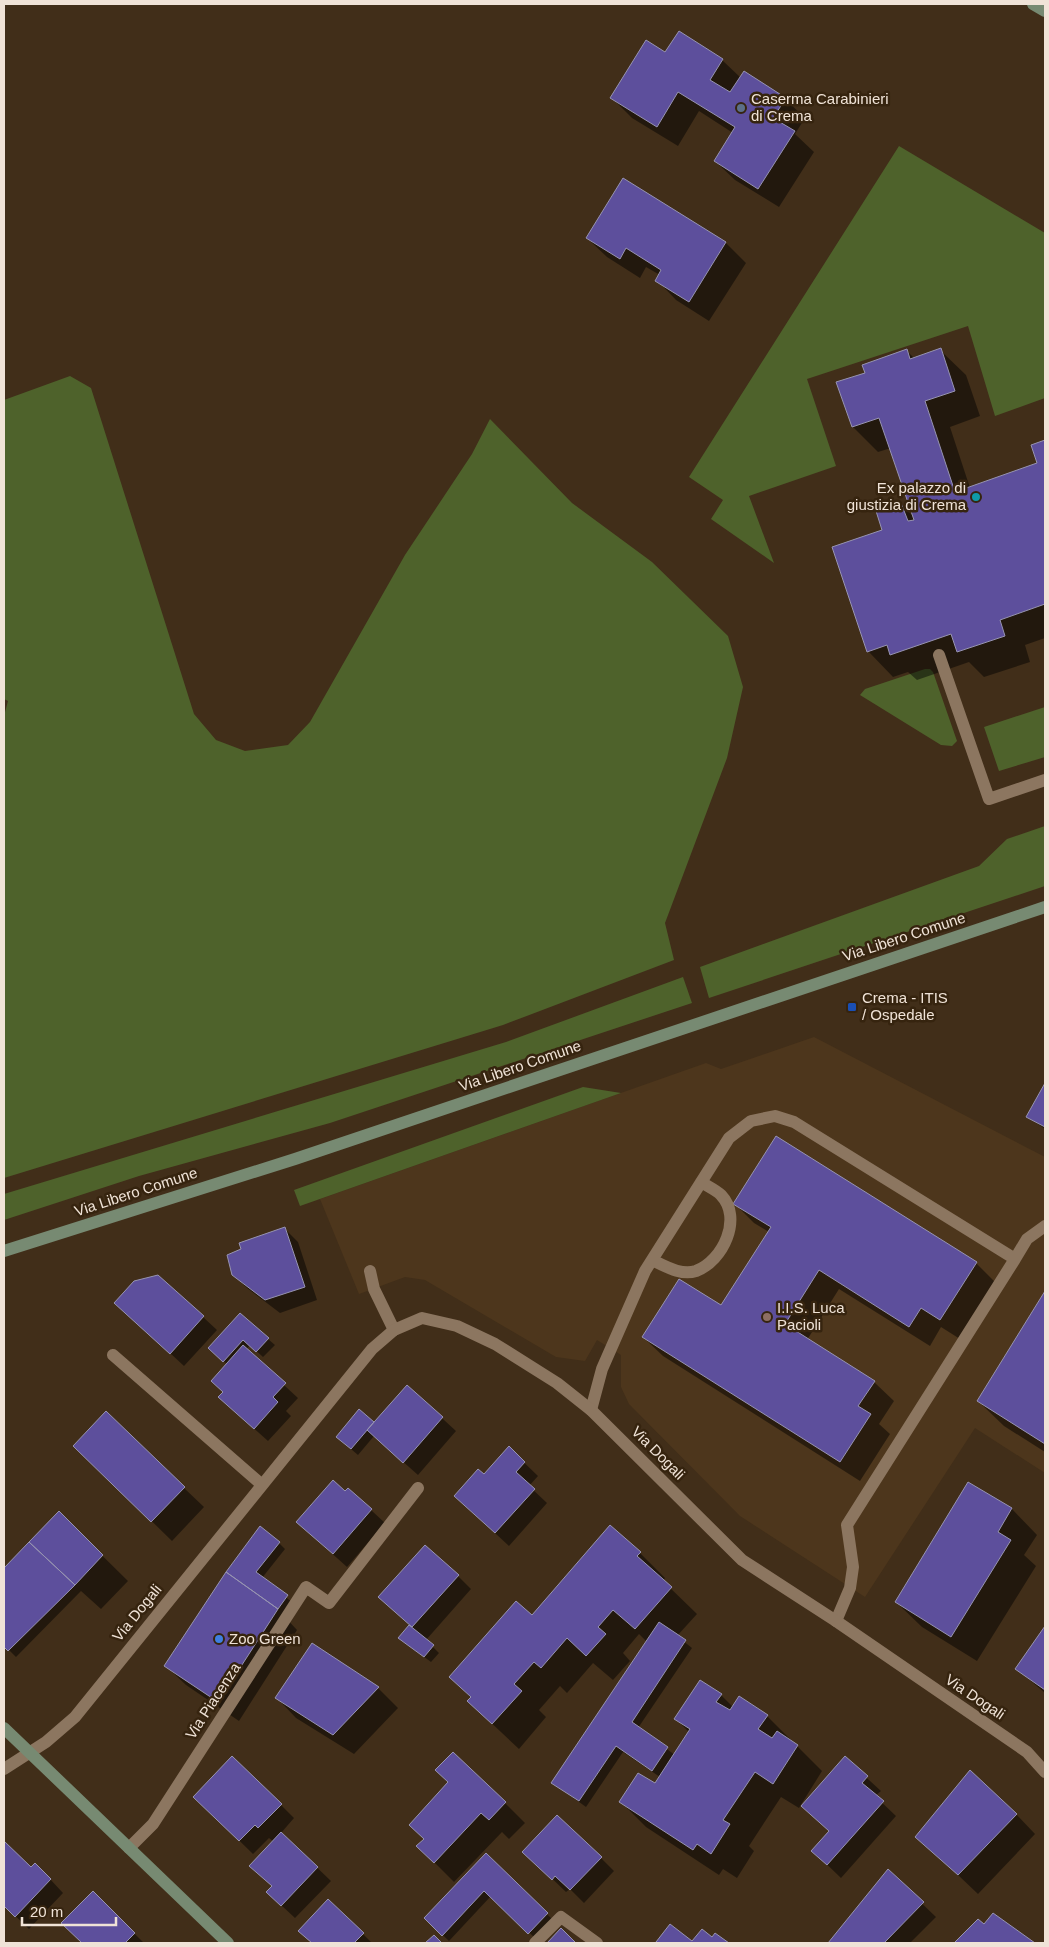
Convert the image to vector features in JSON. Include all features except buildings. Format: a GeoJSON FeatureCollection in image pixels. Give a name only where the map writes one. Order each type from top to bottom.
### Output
{"type":"FeatureCollection","features":[{"type":"Feature","properties":{"kind":"main road"},"geometry":{"type":"LineString","coordinates":[[1033,4],[1045,11]]}},
{"type":"Feature","properties":{"kind":"main road","name":"Via Libero Comune"},"geometry":{"type":"LineString","coordinates":[[4,1251],[295,1159],[1045,907]]}},
{"type":"Feature","properties":{"kind":"main road"},"geometry":{"type":"LineString","coordinates":[[4,1728],[228,1943]]}},
{"type":"Feature","properties":{"kind":"street"},"geometry":{"type":"LineString","coordinates":[[939,655],[989,799],[1045,780]]}},
{"type":"Feature","properties":{"kind":"street"},"geometry":{"type":"LineString","coordinates":[[591,1410],[602,1369],[652,1260],[730,1138],[751,1121],[775,1116],[794,1122],[1015,1259]]}},
{"type":"Feature","properties":{"kind":"street"},"geometry":{"type":"LineString","coordinates":[[652,1260],[674,1270],[695,1271],[712,1262],[727,1241],[732,1220],[722,1195],[701,1182]]}},
{"type":"Feature","properties":{"kind":"street"},"geometry":{"type":"LineString","coordinates":[[836,1621],[850,1588],[853,1568],[846,1525],[1028,1239],[1045,1226]]}},
{"type":"Feature","properties":{"kind":"street"},"geometry":{"type":"LineString","coordinates":[[370,1272],[374,1289],[394,1330]]}},
{"type":"Feature","properties":{"kind":"street","name":"Via Dogali"},"geometry":{"type":"LineString","coordinates":[[4,1769],[46,1742],[75,1717],[261,1484],[372,1349],[394,1330],[422,1318],[457,1326],[495,1344],[556,1382],[591,1410],[742,1560],[836,1621],[1027,1752],[1045,1772]]}},
{"type":"Feature","properties":{"kind":"street"},"geometry":{"type":"LineString","coordinates":[[112,1355],[261,1484]]}},
{"type":"Feature","properties":{"kind":"street","name":"Via Piacenza"},"geometry":{"type":"LineString","coordinates":[[129,1848],[152,1824],[306,1587],[329,1603],[418,1488]]}},
{"type":"Feature","properties":{"kind":"street"},"geometry":{"type":"LineString","coordinates":[[535,1943],[561,1917],[597,1943]]}},
{"type":"Feature","properties":{"kind":"shaded area","name":"I.I.S. Luca Pacioli"},"geometry":{"type":"Polygon","coordinates":[[[814,1037],[1045,1157],[1045,1473],[975,1428],[865,1597],[740,1516],[629,1404],[621,1387],[621,1355],[597,1340],[585,1361],[556,1357],[425,1280],[405,1277],[359,1294],[320,1199],[706,1063],[721,1069],[814,1037]]]}},
{"type":"Feature","properties":{"kind":"green space"},"geometry":{"type":"Polygon","coordinates":[[[899,146],[1045,233],[1045,398],[995,416],[968,326],[807,379],[836,466],[749,496],[774,563],[711,519],[723,500],[689,477],[899,146]]]}},
{"type":"Feature","properties":{"kind":"green space"},"geometry":{"type":"Polygon","coordinates":[[[70,376],[91,388],[194,714],[216,740],[245,751],[288,745],[310,722],[405,555],[472,454],[490,419],[572,503],[652,562],[728,636],[743,687],[727,758],[665,923],[674,960],[503,1025],[4,1178],[4,716],[8,701],[4,699],[4,400],[70,376]]]}},
{"type":"Feature","properties":{"kind":"green space"},"geometry":{"type":"Polygon","coordinates":[[[930,669],[933,672],[957,741],[952,746],[941,745],[860,695],[865,689],[930,669]]]}},
{"type":"Feature","properties":{"kind":"green space"},"geometry":{"type":"Polygon","coordinates":[[[1045,707],[1045,757],[999,771],[984,727],[1045,707]]]}},
{"type":"Feature","properties":{"kind":"green space"},"geometry":{"type":"Polygon","coordinates":[[[1045,826],[1045,886],[709,998],[700,967],[979,866],[1007,839],[1045,826]]]}},
{"type":"Feature","properties":{"kind":"green space"},"geometry":{"type":"Polygon","coordinates":[[[683,977],[692,1003],[330,1123],[139,1176],[4,1220],[4,1194],[506,1042],[683,977]]]}},
{"type":"Feature","properties":{"kind":"green space"},"geometry":{"type":"Polygon","coordinates":[[[583,1087],[621,1093],[300,1206],[294,1190],[583,1087]]]}},
{"type":"Feature","properties":{"kind":"place","name":"Caserma Carabinieri di Crema"},"geometry":{"type":"Point","coordinates":[741,108]}},
{"type":"Feature","properties":{"kind":"place","name":"Ex palazzo di giustizia di Crema"},"geometry":{"type":"Point","coordinates":[976,497]}},
{"type":"Feature","properties":{"kind":"place","name":"Crema - ITIS / Ospedale"},"geometry":{"type":"Point","coordinates":[852,1007]}},
{"type":"Feature","properties":{"kind":"place","name":"I.I.S. Luca Pacioli"},"geometry":{"type":"Point","coordinates":[767,1317]}},
{"type":"Feature","properties":{"kind":"place","name":"Zoo Green"},"geometry":{"type":"Point","coordinates":[219,1639]}}]}
